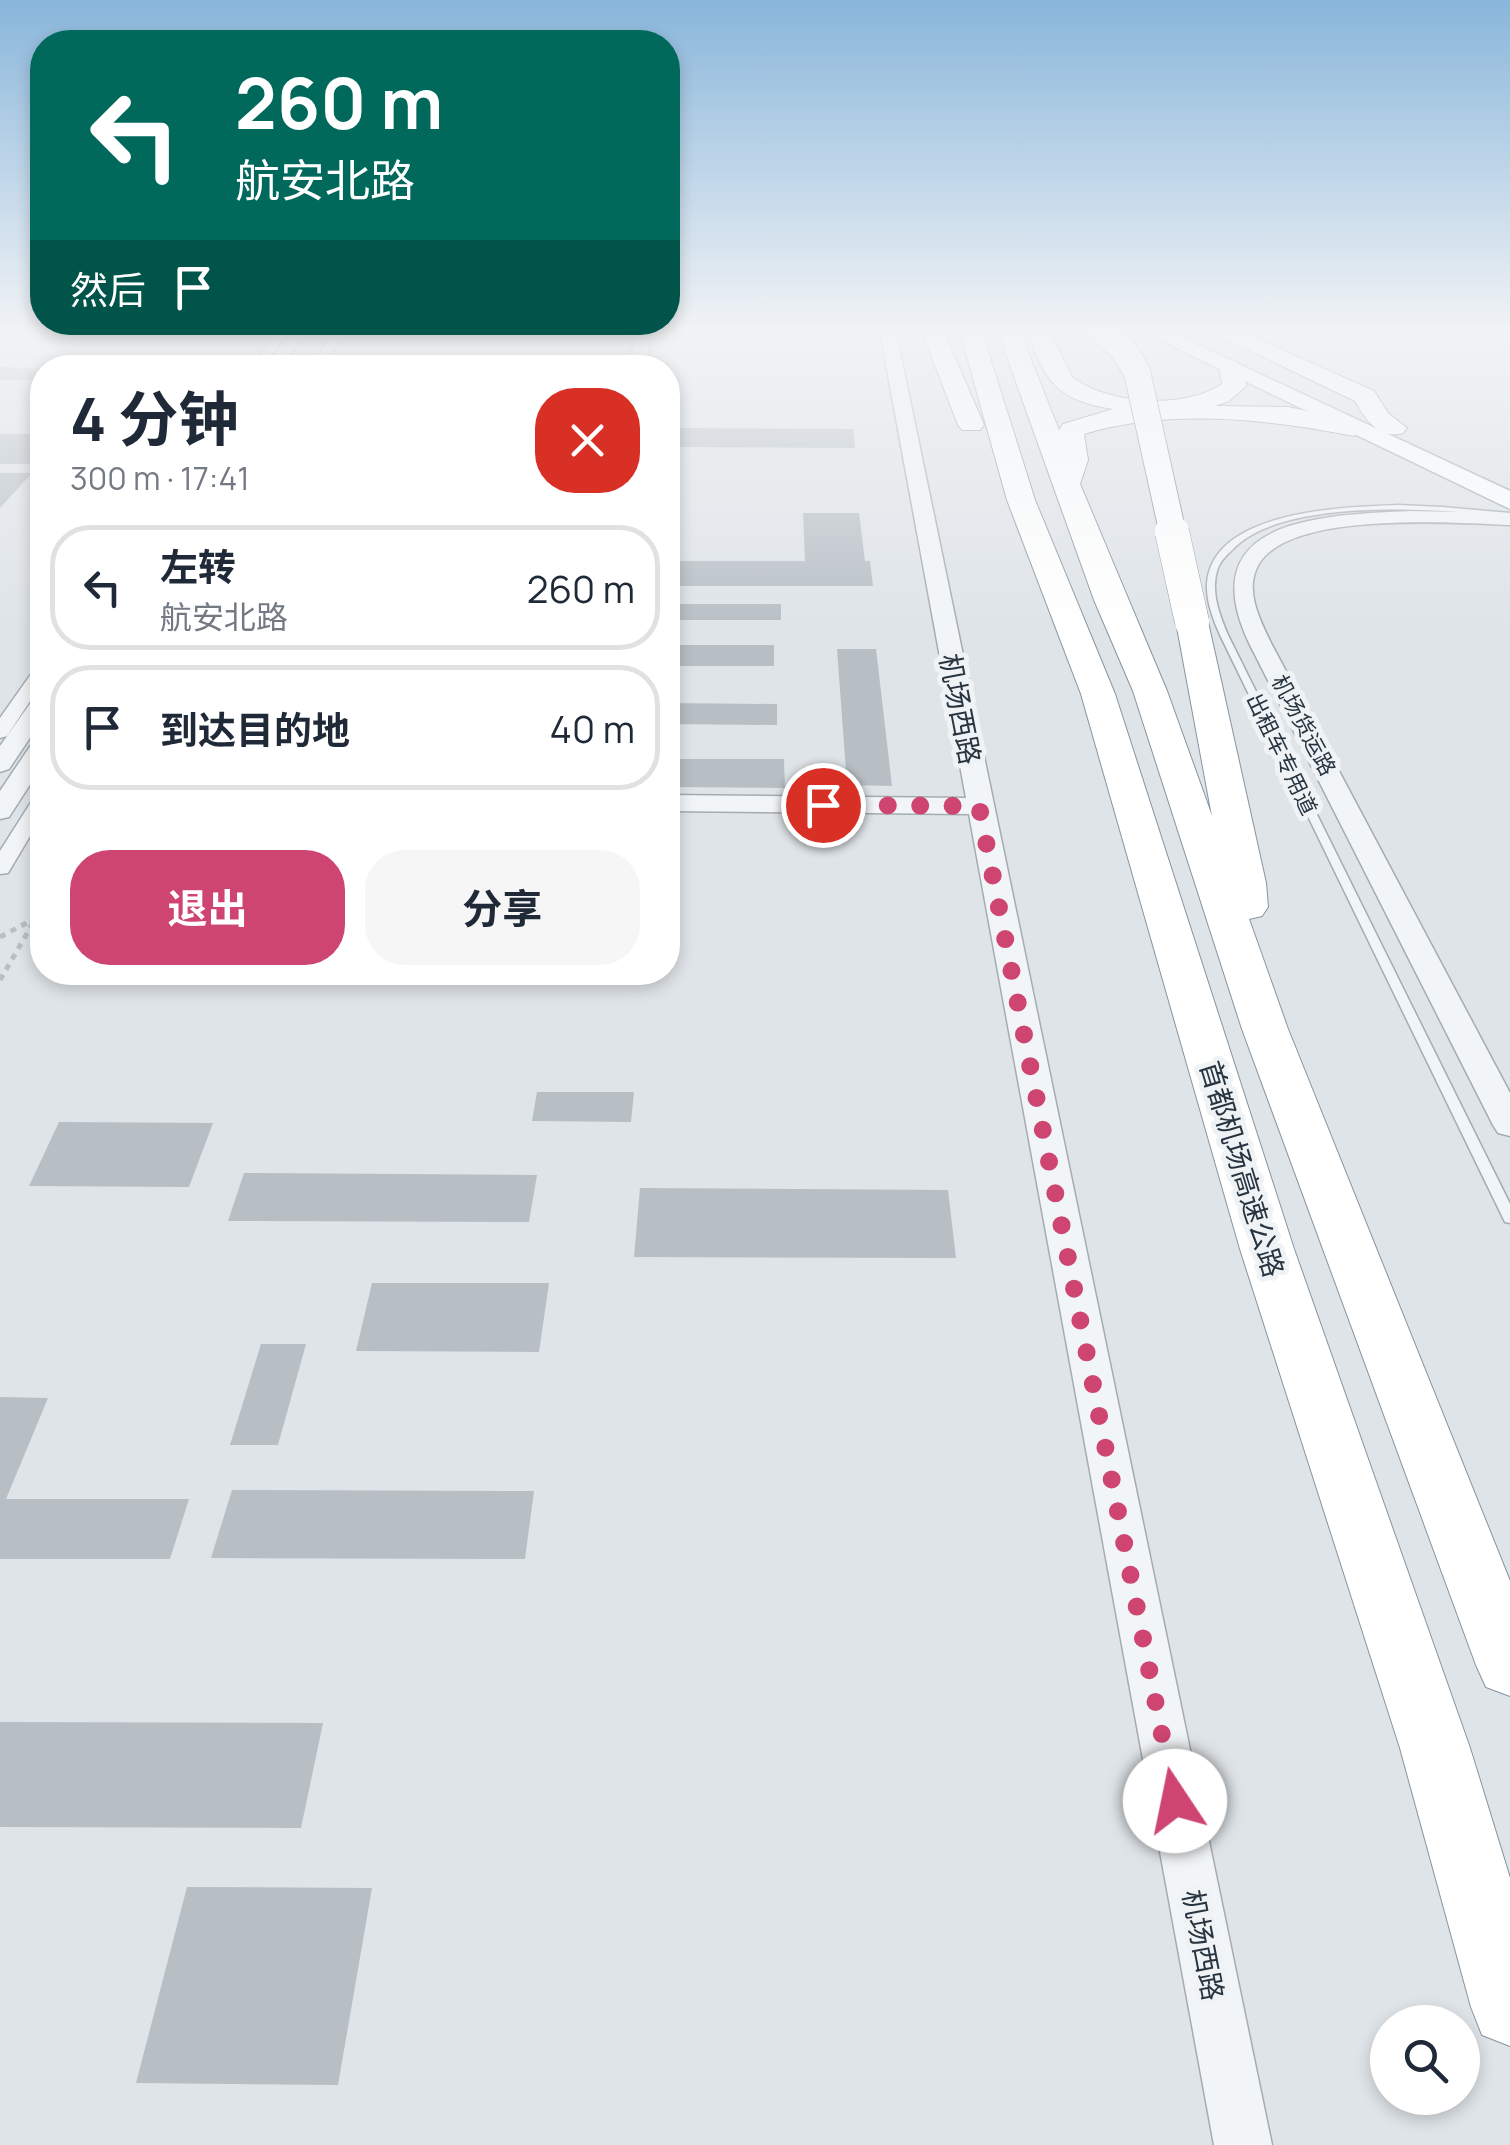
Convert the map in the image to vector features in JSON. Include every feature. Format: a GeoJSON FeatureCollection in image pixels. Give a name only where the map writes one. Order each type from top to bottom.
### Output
{"type":"FeatureCollection","features":[{"type":"Feature","properties":{"kind":"highway"},"geometry":{"type":"LineString","coordinates":[[974,432],[1049,614],[1098,694]]}},
{"type":"Feature","properties":{"kind":"highway","name":"首都机场高速公路"},"geometry":{"type":"LineString","coordinates":[[1001,432],[1021,500],[1098,694],[1267,1248],[1435,1748],[1510,2007]]}},
{"type":"Feature","properties":{"kind":"highway"},"geometry":{"type":"LineString","coordinates":[[1047,432],[1162,725],[1265,1029],[1510,1665]]}},
{"type":"Feature","properties":{"kind":"highway"},"geometry":{"type":"LineString","coordinates":[[1069,490],[1075,460],[1070,432]]}},
{"type":"Feature","properties":{"kind":"highway"},"geometry":{"type":"LineString","coordinates":[[1150,432],[1246,883],[1247,948],[1265,1029]]}},
{"type":"Feature","properties":{"kind":"main road"},"geometry":{"type":"LineString","coordinates":[[1363,432],[1510,501]]}},
{"type":"Feature","properties":{"kind":"main road"},"geometry":{"type":"LineString","coordinates":[[1403,432],[1510,482]]}},
{"type":"Feature","properties":{"kind":"street","name":"机场西路"},"geometry":{"type":"LineString","coordinates":[[907,432],[1243,2145]]}},
{"type":"Feature","properties":{"kind":"street","name":"机场货运路"},"geometry":{"type":"LineString","coordinates":[[1510,517],[1366,520],[1302,530],[1254,554],[1242,595],[1260,643],[1510,1125]]}},
{"type":"Feature","properties":{"kind":"street"},"geometry":{"type":"LineString","coordinates":[[0,732],[30,689]]}},
{"type":"Feature","properties":{"kind":"street"},"geometry":{"type":"LineString","coordinates":[[0,764],[30,720]]}},
{"type":"Feature","properties":{"kind":"street"},"geometry":{"type":"LineString","coordinates":[[2,806],[30,765]]}},
{"type":"Feature","properties":{"kind":"street"},"geometry":{"type":"LineString","coordinates":[[2,806],[30,803]]}},
{"type":"Feature","properties":{"kind":"street"},"geometry":{"type":"LineString","coordinates":[[680,804],[979,806]]}},
{"type":"Feature","properties":{"kind":"street"},"geometry":{"type":"LineString","coordinates":[[0,868],[30,821]]}},
{"type":"Feature","properties":{"kind":"lane","name":"出租车专用道"},"geometry":{"type":"LineString","coordinates":[[1510,517],[1423,507],[1304,515],[1273,523],[1233,543],[1217,562],[1211,582],[1211,598],[1224,635],[1510,1218]]}},
{"type":"Feature","properties":{"kind":"path"},"geometry":{"type":"LineString","coordinates":[[0,937],[30,921]]}},
{"type":"Feature","properties":{"kind":"path"},"geometry":{"type":"LineString","coordinates":[[0,980],[30,928]]}},
{"type":"Feature","properties":{"kind":"building"},"geometry":{"type":"Polygon","coordinates":[[[680,432],[853,432],[855,448],[680,447],[680,432]]]}},
{"type":"Feature","properties":{"kind":"building"},"geometry":{"type":"Polygon","coordinates":[[[0,434],[30,434],[30,464],[0,464],[0,434]]]}},
{"type":"Feature","properties":{"kind":"building"},"geometry":{"type":"Polygon","coordinates":[[[0,473],[30,473],[30,475],[0,508],[0,473]]]}},
{"type":"Feature","properties":{"kind":"building"},"geometry":{"type":"Polygon","coordinates":[[[803,513],[859,513],[865,561],[870,561],[873,586],[680,586],[680,561],[805,561],[803,513]]]}},
{"type":"Feature","properties":{"kind":"building"},"geometry":{"type":"Polygon","coordinates":[[[680,604],[781,604],[781,620],[680,620],[680,604]]]}},
{"type":"Feature","properties":{"kind":"building"},"geometry":{"type":"Polygon","coordinates":[[[680,645],[774,645],[774,666],[680,666],[680,645]]]}},
{"type":"Feature","properties":{"kind":"building"},"geometry":{"type":"Polygon","coordinates":[[[837,649],[876,649],[892,786],[847,785],[837,649]]]}},
{"type":"Feature","properties":{"kind":"building"},"geometry":{"type":"Polygon","coordinates":[[[680,703],[777,704],[777,725],[680,724],[680,703]]]}},
{"type":"Feature","properties":{"kind":"building"},"geometry":{"type":"Polygon","coordinates":[[[680,759],[784,759],[785,788],[680,787],[680,759]]]}},
{"type":"Feature","properties":{"kind":"building"},"geometry":{"type":"Polygon","coordinates":[[[537,1092],[634,1092],[631,1122],[532,1121],[537,1092]]]}},
{"type":"Feature","properties":{"kind":"building"},"geometry":{"type":"Polygon","coordinates":[[[59,1122],[213,1123],[189,1187],[29,1186],[59,1122]]]}},
{"type":"Feature","properties":{"kind":"building"},"geometry":{"type":"Polygon","coordinates":[[[244,1173],[537,1175],[529,1222],[228,1221],[244,1173]]]}},
{"type":"Feature","properties":{"kind":"building"},"geometry":{"type":"Polygon","coordinates":[[[640,1188],[948,1190],[956,1258],[634,1257],[640,1188]]]}},
{"type":"Feature","properties":{"kind":"building"},"geometry":{"type":"Polygon","coordinates":[[[372,1283],[549,1283],[539,1352],[356,1351],[372,1283]]]}},
{"type":"Feature","properties":{"kind":"building"},"geometry":{"type":"Polygon","coordinates":[[[261,1344],[306,1344],[278,1445],[230,1445],[261,1344]]]}},
{"type":"Feature","properties":{"kind":"building"},"geometry":{"type":"Polygon","coordinates":[[[0,1397],[48,1398],[6,1499],[189,1499],[170,1559],[0,1559],[0,1397]]]}},
{"type":"Feature","properties":{"kind":"building"},"geometry":{"type":"Polygon","coordinates":[[[232,1490],[534,1491],[525,1559],[211,1558],[232,1490]]]}},
{"type":"Feature","properties":{"kind":"building"},"geometry":{"type":"Polygon","coordinates":[[[0,1722],[323,1723],[301,1828],[0,1827],[0,1722]]]}},
{"type":"Feature","properties":{"kind":"building"},"geometry":{"type":"Polygon","coordinates":[[[187,1887],[372,1888],[338,2085],[136,2083],[187,1887]]]}},
{"type":"Feature","properties":{"kind":"route"},"geometry":{"type":"LineString","coordinates":[[823,805],[979,806],[1175,1801]]}}]}
